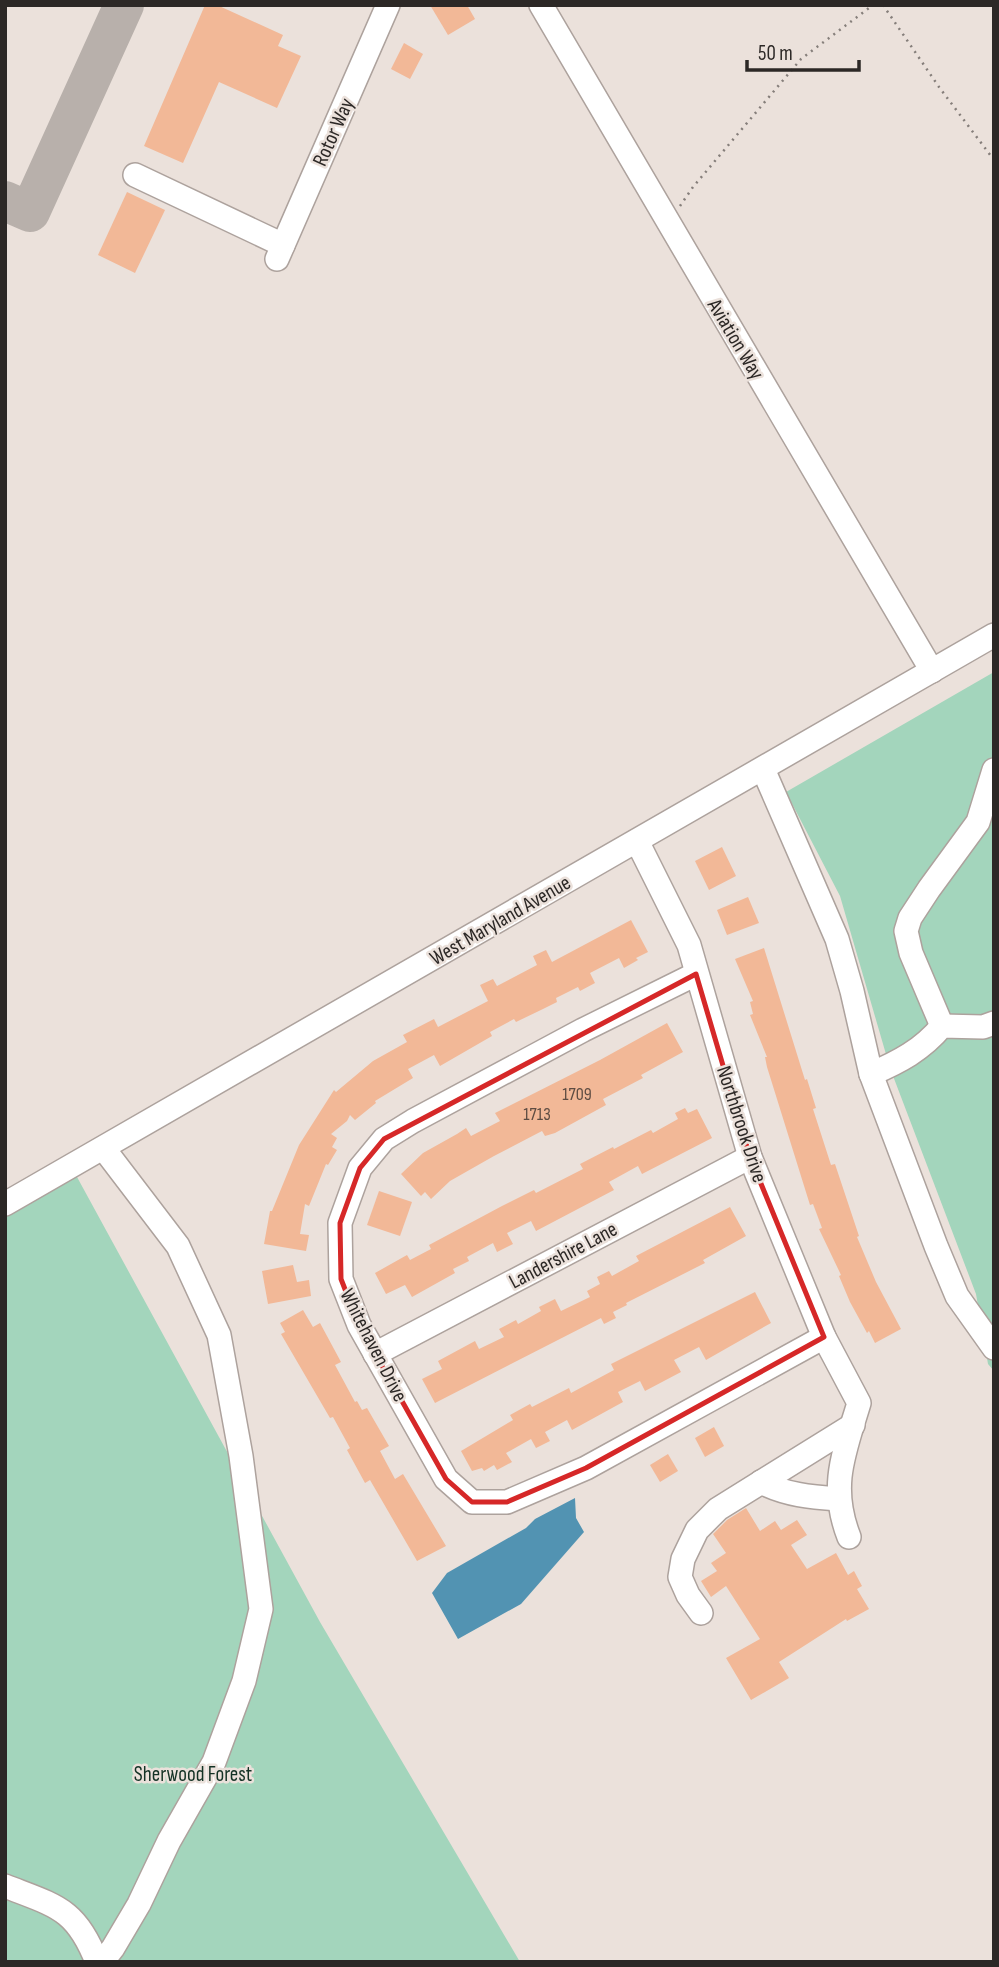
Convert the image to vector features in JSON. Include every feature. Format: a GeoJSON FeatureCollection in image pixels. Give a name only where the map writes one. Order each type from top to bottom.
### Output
{"type":"FeatureCollection","features":[{"type":"Feature","properties":{"kind":"street","name":"Rotor Way"},"geometry":{"type":"LineString","coordinates":[[135,175],[280,252],[388,5]]}},
{"type":"Feature","properties":{"kind":"street","name":"Aviation Way"},"geometry":{"type":"LineString","coordinates":[[541,5],[932,671]]}},
{"type":"Feature","properties":{"kind":"street","name":"West Maryland Avenue"},"geometry":{"type":"LineString","coordinates":[[5,1204],[994,635]]}},
{"type":"Feature","properties":{"kind":"street"},"geometry":{"type":"LineString","coordinates":[[763,769],[837,939],[871,1074],[936,1246],[957,1296],[994,1348]]}},
{"type":"Feature","properties":{"kind":"street"},"geometry":{"type":"LineString","coordinates":[[942,1026],[911,953],[906,930],[929,889],[978,822],[994,770]]}},
{"type":"Feature","properties":{"kind":"street","name":"Northbrook Drive"},"geometry":{"type":"LineString","coordinates":[[637,841],[689,945],[750,1157],[824,1337],[859,1403],[853,1426]]}},
{"type":"Feature","properties":{"kind":"street","name":"Whitehaven Drive"},"geometry":{"type":"LineString","coordinates":[[696,974],[571,1036],[384,1139],[360,1168],[340,1223],[341,1279],[359,1325],[446,1479],[472,1502],[508,1502],[586,1468],[824,1337]]}},
{"type":"Feature","properties":{"kind":"street"},"geometry":{"type":"LineString","coordinates":[[942,1026],[983,1027],[994,1023]]}},
{"type":"Feature","properties":{"kind":"street"},"geometry":{"type":"LineString","coordinates":[[871,1074],[913,1053],[929,1042],[942,1026]]}},
{"type":"Feature","properties":{"kind":"street"},"geometry":{"type":"LineString","coordinates":[[5,1886],[58,1907],[71,1916],[88,1938],[100,1962],[113,1948],[214,1762],[244,1681],[261,1609],[241,1456],[219,1335],[178,1246],[104,1149]]}},
{"type":"Feature","properties":{"kind":"street","name":"Landershire Lane"},"geometry":{"type":"LineString","coordinates":[[375,1354],[750,1157]]}},
{"type":"Feature","properties":{"kind":"street"},"geometry":{"type":"LineString","coordinates":[[701,1613],[688,1595],[680,1577],[683,1559],[697,1530],[718,1509],[853,1426]]}},
{"type":"Feature","properties":{"kind":"street"},"geometry":{"type":"LineString","coordinates":[[849,1537],[841,1516],[839,1499],[844,1456],[853,1426]]}},
{"type":"Feature","properties":{"kind":"street"},"geometry":{"type":"LineString","coordinates":[[761,1482],[776,1490],[799,1496],[839,1499]]}},
{"type":"Feature","properties":{"kind":"path"},"geometry":{"type":"LineString","coordinates":[[668,223],[693,187],[735,140],[794,66],[825,39],[873,5]]}},
{"type":"Feature","properties":{"kind":"path"},"geometry":{"type":"LineString","coordinates":[[883,5],[939,87],[994,160]]}},
{"type":"Feature","properties":{"kind":"highlighted area"},"geometry":{"type":"Polygon","coordinates":[[[696,974],[750,1157],[824,1337],[586,1468],[507,1502],[472,1502],[446,1479],[359,1325],[341,1279],[340,1223],[360,1168],[384,1139],[696,974]]]}},
{"type":"Feature","properties":{"kind":"green space"},"geometry":{"type":"Polygon","coordinates":[[[994,672],[994,1371],[988,1364],[976,1294],[890,1068],[840,896],[786,792],[994,672]]]}},
{"type":"Feature","properties":{"kind":"green space","name":"Sherwood Forest"},"geometry":{"type":"Polygon","coordinates":[[[71,1166],[320,1622],[520,1962],[5,1962],[5,1204],[71,1166]]]}},
{"type":"Feature","properties":{"kind":"water"},"geometry":{"type":"Polygon","coordinates":[[[575,1498],[576,1518],[584,1532],[521,1604],[458,1639],[432,1593],[447,1573],[526,1528],[535,1519],[575,1498]]]}},
{"type":"Feature","properties":{"kind":"building"},"geometry":{"type":"Polygon","coordinates":[[[205,5],[217,5],[283,35],[278,46],[301,56],[277,108],[219,82],[183,163],[144,146],[205,5]]]}},
{"type":"Feature","properties":{"kind":"building"},"geometry":{"type":"Polygon","coordinates":[[[430,5],[467,5],[475,19],[448,35],[430,5]]]}},
{"type":"Feature","properties":{"kind":"building"},"geometry":{"type":"Polygon","coordinates":[[[404,43],[423,54],[410,79],[391,69],[404,43]]]}},
{"type":"Feature","properties":{"kind":"building"},"geometry":{"type":"Polygon","coordinates":[[[127,192],[165,210],[135,273],[98,255],[127,192]]]}},
{"type":"Feature","properties":{"kind":"building"},"geometry":{"type":"Polygon","coordinates":[[[722,847],[736,876],[709,890],[695,861],[722,847]]]}},
{"type":"Feature","properties":{"kind":"building"},"geometry":{"type":"Polygon","coordinates":[[[748,897],[759,923],[727,935],[717,910],[748,897]]]}},
{"type":"Feature","properties":{"kind":"building"},"geometry":{"type":"Polygon","coordinates":[[[631,920],[648,952],[636,958],[638,960],[624,968],[619,958],[590,973],[595,983],[580,991],[578,987],[556,998],[557,1002],[516,1022],[514,1019],[490,1032],[492,1036],[440,1066],[434,1055],[408,1069],[413,1078],[375,1101],[376,1103],[355,1120],[350,1115],[347,1121],[331,1134],[337,1138],[332,1147],[337,1150],[328,1165],[326,1164],[309,1206],[305,1204],[300,1234],[309,1235],[306,1251],[264,1244],[270,1211],[299,1145],[334,1090],[336,1092],[373,1061],[407,1042],[403,1035],[434,1019],[438,1027],[488,1001],[480,985],[493,979],[497,986],[537,965],[533,956],[546,950],[552,962],[631,920]]]}},
{"type":"Feature","properties":{"kind":"building"},"geometry":{"type":"Polygon","coordinates":[[[764,948],[816,1108],[813,1109],[831,1165],[835,1164],[859,1236],[857,1237],[876,1282],[901,1329],[875,1343],[850,1302],[839,1276],[841,1275],[819,1229],[822,1228],[813,1204],[810,1205],[767,1067],[767,1057],[750,1015],[753,1014],[750,1002],[753,1001],[735,959],[764,948]]]}},
{"type":"Feature","properties":{"kind":"building"},"geometry":{"type":"Polygon","coordinates":[[[667,1023],[683,1052],[641,1075],[643,1078],[603,1099],[606,1105],[555,1133],[545,1136],[542,1131],[494,1156],[450,1181],[431,1199],[425,1192],[421,1196],[401,1174],[423,1153],[466,1128],[471,1136],[500,1121],[495,1113],[667,1023]]]}},
{"type":"Feature","properties":{"kind":"building"},"geometry":{"type":"Polygon","coordinates":[[[685,1108],[688,1113],[697,1109],[712,1138],[642,1174],[638,1166],[609,1182],[614,1190],[536,1231],[531,1221],[507,1233],[513,1244],[497,1252],[493,1243],[467,1257],[469,1261],[453,1269],[455,1273],[412,1297],[405,1285],[386,1294],[375,1273],[407,1255],[410,1260],[431,1249],[429,1245],[502,1206],[534,1190],[536,1193],[583,1169],[580,1164],[613,1147],[614,1149],[651,1130],[653,1133],[678,1119],[675,1113],[685,1108]]]}},
{"type":"Feature","properties":{"kind":"building"},"geometry":{"type":"Polygon","coordinates":[[[379,1191],[412,1202],[400,1236],[367,1225],[379,1191]]]}},
{"type":"Feature","properties":{"kind":"building"},"geometry":{"type":"Polygon","coordinates":[[[730,1207],[746,1236],[703,1260],[705,1263],[626,1303],[627,1305],[613,1312],[616,1318],[604,1324],[601,1318],[435,1403],[422,1379],[442,1369],[438,1361],[475,1341],[479,1349],[504,1337],[499,1329],[516,1320],[518,1324],[541,1311],[539,1307],[555,1299],[561,1311],[590,1297],[587,1291],[600,1284],[597,1277],[609,1271],[612,1276],[639,1261],[636,1256],[730,1207]]]}},
{"type":"Feature","properties":{"kind":"building"},"geometry":{"type":"Polygon","coordinates":[[[293,1265],[297,1282],[309,1280],[311,1296],[268,1304],[262,1271],[293,1265]]]}},
{"type":"Feature","properties":{"kind":"building"},"geometry":{"type":"Polygon","coordinates":[[[755,1292],[771,1323],[706,1360],[699,1347],[674,1360],[681,1372],[645,1391],[640,1381],[618,1392],[623,1402],[572,1430],[567,1420],[545,1432],[550,1441],[536,1448],[531,1439],[506,1453],[512,1462],[497,1470],[494,1465],[484,1471],[482,1468],[472,1471],[461,1451],[513,1420],[510,1415],[569,1388],[571,1393],[614,1370],[611,1364],[755,1292]]]}},
{"type":"Feature","properties":{"kind":"building"},"geometry":{"type":"Polygon","coordinates":[[[303,1310],[313,1327],[320,1323],[341,1362],[335,1365],[355,1402],[357,1401],[362,1410],[367,1408],[389,1446],[380,1451],[395,1479],[403,1474],[446,1546],[417,1561],[370,1480],[365,1483],[333,1417],[330,1418],[281,1334],[285,1332],[280,1323],[303,1310]]]}},
{"type":"Feature","properties":{"kind":"building"},"geometry":{"type":"Polygon","coordinates":[[[714,1427],[724,1446],[705,1457],[695,1438],[714,1427]]]}},
{"type":"Feature","properties":{"kind":"building"},"geometry":{"type":"Polygon","coordinates":[[[668,1454],[678,1471],[660,1482],[650,1465],[668,1454]]]}},
{"type":"Feature","properties":{"kind":"building"},"geometry":{"type":"Polygon","coordinates":[[[746,1508],[760,1531],[775,1521],[781,1530],[797,1520],[807,1535],[791,1545],[807,1569],[836,1553],[848,1575],[854,1571],[862,1586],[857,1589],[869,1609],[847,1621],[846,1619],[779,1662],[789,1678],[751,1700],[726,1658],[760,1639],[726,1586],[711,1597],[701,1581],[717,1571],[711,1563],[726,1553],[713,1534],[727,1520],[746,1508]]]}},
{"type":"Feature","properties":{"kind":"taxiway"},"geometry":{"type":"LineString","coordinates":[[5,201],[30,212],[124,5]]}}]}
